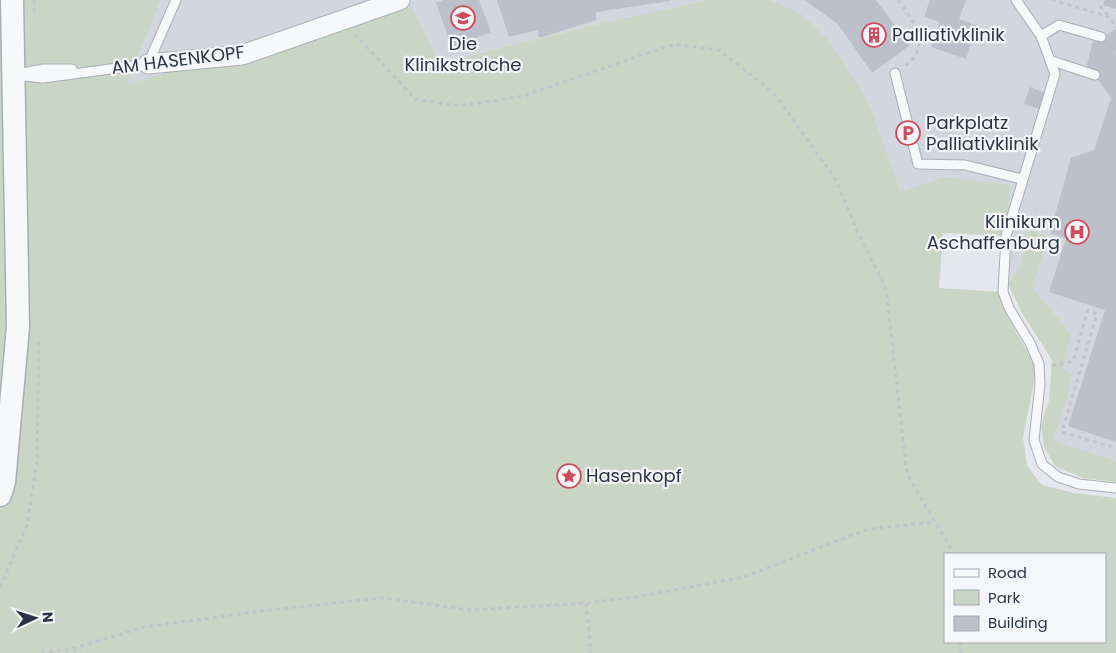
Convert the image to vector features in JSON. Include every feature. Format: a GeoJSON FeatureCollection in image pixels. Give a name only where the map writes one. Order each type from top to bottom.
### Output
{"type":"FeatureCollection","features":[{"type":"Feature","properties":{"kind":"street"},"geometry":{"type":"LineString","coordinates":[[0,495],[4,482],[18,327],[12,0]]}},
{"type":"Feature","properties":{"kind":"street","name":"AM HASENKOPF"},"geometry":{"type":"LineString","coordinates":[[148,64],[242,55],[348,20],[400,0]]}},
{"type":"Feature","properties":{"kind":"lane"},"geometry":{"type":"LineString","coordinates":[[148,64],[176,0]]}},
{"type":"Feature","properties":{"kind":"lane"},"geometry":{"type":"LineString","coordinates":[[1016,0],[1041,36],[1052,61],[1054,74],[1006,236],[1003,292],[1009,308],[1030,342],[1040,364],[1040,384],[1034,440],[1042,464],[1058,477],[1079,484],[1116,488]]}},
{"type":"Feature","properties":{"kind":"lane"},"geometry":{"type":"LineString","coordinates":[[1041,36],[1059,25],[1101,37]]}},
{"type":"Feature","properties":{"kind":"lane"},"geometry":{"type":"LineString","coordinates":[[1052,61],[1095,75]]}},
{"type":"Feature","properties":{"kind":"lane","name":"AM HASENKOPF"},"geometry":{"type":"LineString","coordinates":[[13,75],[43,78],[148,64]]}},
{"type":"Feature","properties":{"kind":"lane"},"geometry":{"type":"LineString","coordinates":[[895,73],[918,164],[965,165],[1022,179]]}},
{"type":"Feature","properties":{"kind":"path"},"geometry":{"type":"LineString","coordinates":[[34,0],[34,17]]}},
{"type":"Feature","properties":{"kind":"path"},"geometry":{"type":"LineString","coordinates":[[898,0],[913,19],[920,47]]}},
{"type":"Feature","properties":{"kind":"path"},"geometry":{"type":"LineString","coordinates":[[1052,0],[1110,17]]}},
{"type":"Feature","properties":{"kind":"path"},"geometry":{"type":"LineString","coordinates":[[1100,6],[1110,17],[1116,28]]}},
{"type":"Feature","properties":{"kind":"path"},"geometry":{"type":"LineString","coordinates":[[348,20],[353,32],[416,99],[459,106],[523,96],[668,46],[680,45],[719,50],[759,81],[777,98],[836,180],[858,233],[886,289],[906,474],[953,553]]}},
{"type":"Feature","properties":{"kind":"path"},"geometry":{"type":"LineString","coordinates":[[1115,55],[1116,49]]}},
{"type":"Feature","properties":{"kind":"path"},"geometry":{"type":"LineString","coordinates":[[1055,367],[1073,361],[1088,310],[1097,314],[1062,432],[1116,448]]}},
{"type":"Feature","properties":{"kind":"path"},"geometry":{"type":"LineString","coordinates":[[41,653],[72,649],[144,628],[269,610],[382,598],[471,610],[586,603],[636,597],[744,577],[868,529],[935,522]]}},
{"type":"Feature","properties":{"kind":"path"},"geometry":{"type":"LineString","coordinates":[[586,603],[591,653]]}},
{"type":"Feature","properties":{"kind":"path"},"geometry":{"type":"LineString","coordinates":[[72,649],[81,653]]}},
{"type":"Feature","properties":{"kind":"shaded area"},"geometry":{"type":"Polygon","coordinates":[[[161,0],[403,0],[125,86],[161,0]]]}},
{"type":"Feature","properties":{"kind":"shaded area"},"geometry":{"type":"Polygon","coordinates":[[[408,0],[709,0],[615,20],[439,63],[408,0]]]}},
{"type":"Feature","properties":{"kind":"shaded area","name":"Klinikum Aschaffenburg"},"geometry":{"type":"Polygon","coordinates":[[[769,0],[1116,0],[1116,461],[1053,441],[1072,374],[1063,370],[1071,334],[1033,287],[1048,237],[1029,229],[1020,266],[1003,292],[1006,236],[943,177],[901,192],[869,103],[799,12],[769,0]]]}},
{"type":"Feature","properties":{"kind":"green space"},"geometry":{"type":"Polygon","coordinates":[[[0,0],[161,0],[126,85],[408,0],[440,63],[615,20],[709,0],[769,0],[799,12],[831,43],[869,103],[901,192],[943,177],[1010,185],[1006,236],[943,233],[939,288],[1003,292],[1004,310],[1034,364],[1034,382],[1023,437],[1027,466],[1042,485],[1074,493],[1116,498],[1116,653],[0,653],[0,0]]]}},
{"type":"Feature","properties":{"kind":"green space"},"geometry":{"type":"Polygon","coordinates":[[[1029,229],[1048,237],[1033,287],[1071,334],[1063,370],[1073,374],[1054,441],[1116,461],[1116,482],[1083,478],[1055,466],[1044,447],[1041,425],[1049,400],[1052,360],[1022,313],[1008,284],[1020,266],[1029,229]]]}},
{"type":"Feature","properties":{"kind":"building","name":"Die Klinikstrolche"},"geometry":{"type":"Polygon","coordinates":[[[443,0],[479,0],[491,32],[452,47],[436,3],[443,0]]]}},
{"type":"Feature","properties":{"kind":"building"},"geometry":{"type":"Polygon","coordinates":[[[497,0],[670,1],[596,12],[596,20],[539,38],[538,30],[509,37],[497,0]]]}},
{"type":"Feature","properties":{"kind":"building","name":"Palliativklinik"},"geometry":{"type":"Polygon","coordinates":[[[804,0],[876,0],[910,45],[872,73],[838,24],[804,0]]]}},
{"type":"Feature","properties":{"kind":"building"},"geometry":{"type":"Polygon","coordinates":[[[930,0],[966,0],[959,19],[977,26],[966,59],[931,47],[940,22],[924,17],[930,0]]]}},
{"type":"Feature","properties":{"kind":"building"},"geometry":{"type":"Polygon","coordinates":[[[1105,0],[1116,0],[1116,9],[1103,5],[1105,0]]]}},
{"type":"Feature","properties":{"kind":"building"},"geometry":{"type":"Polygon","coordinates":[[[1116,29],[1116,442],[1068,426],[1105,310],[1049,292],[1066,239],[1050,233],[1071,158],[1094,150],[1111,98],[1087,65],[1092,43],[1116,29]]]}},
{"type":"Feature","properties":{"kind":"building"},"geometry":{"type":"Polygon","coordinates":[[[1030,87],[1045,93],[1039,109],[1024,104],[1030,87]]]}},
{"type":"Feature","properties":{"kind":"place","name":"Die Klinikstrolche"},"geometry":{"type":"Point","coordinates":[463,18]}},
{"type":"Feature","properties":{"kind":"place","name":"Palliativklinik"},"geometry":{"type":"Point","coordinates":[874,35]}},
{"type":"Feature","properties":{"kind":"place","name":"Parkplatz Palliativklinik"},"geometry":{"type":"Point","coordinates":[908,133]}},
{"type":"Feature","properties":{"kind":"place","name":"Klinikum Aschaffenburg"},"geometry":{"type":"Point","coordinates":[1077,232]}},
{"type":"Feature","properties":{"kind":"place","name":"Hasenkopf"},"geometry":{"type":"Point","coordinates":[569,476]}}]}
